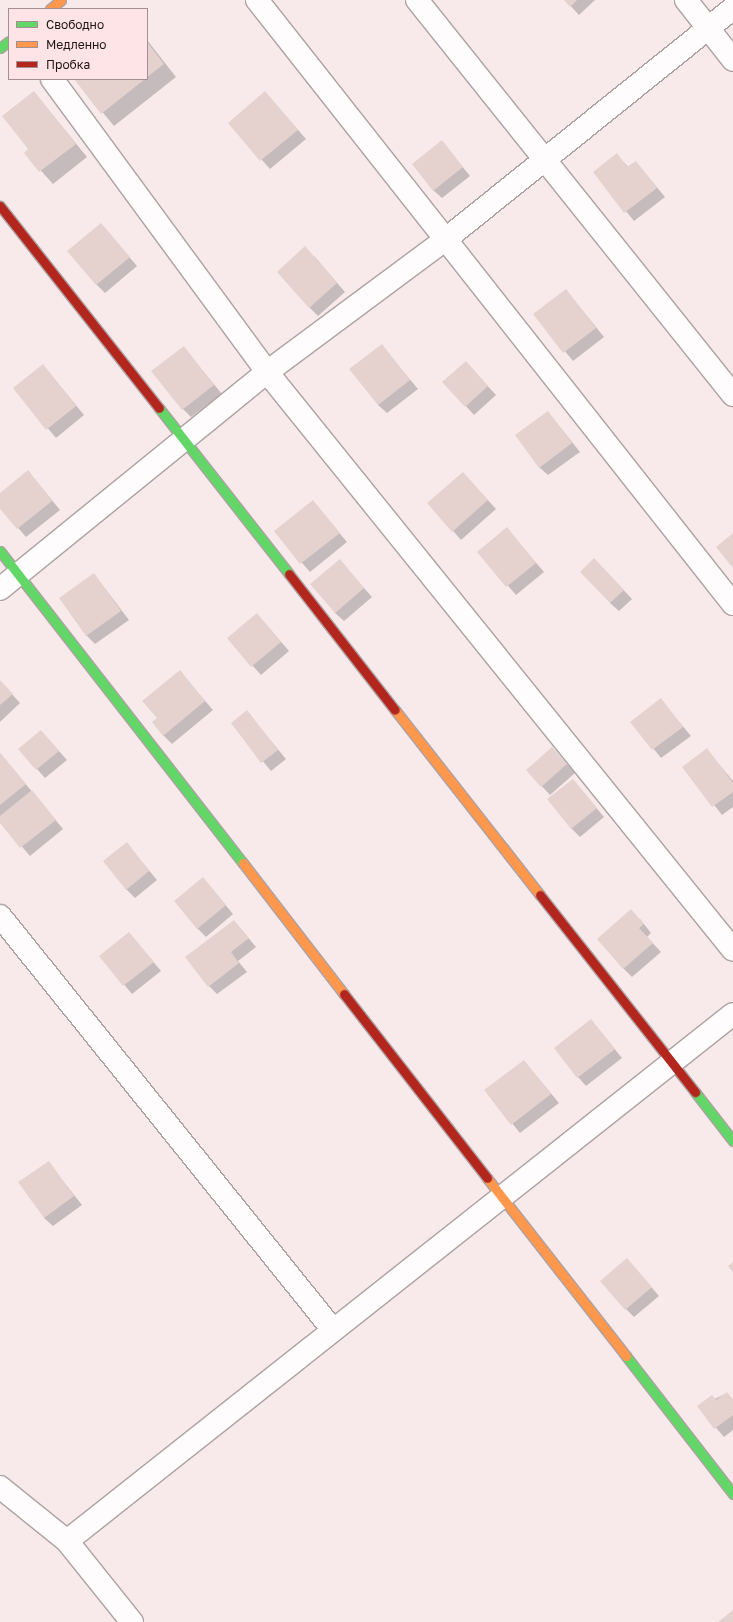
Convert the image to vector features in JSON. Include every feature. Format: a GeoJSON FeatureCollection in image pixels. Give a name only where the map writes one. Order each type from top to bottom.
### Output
{"type":"FeatureCollection","features":[{"type":"Feature","properties":{"kind":"street"},"geometry":{"type":"LineString","coordinates":[[51,8],[61,0]]}},
{"type":"Feature","properties":{"kind":"street"},"geometry":{"type":"LineString","coordinates":[[257,0],[733,604]]}},
{"type":"Feature","properties":{"kind":"street"},"geometry":{"type":"LineString","coordinates":[[417,0],[733,395]]}},
{"type":"Feature","properties":{"kind":"street"},"geometry":{"type":"LineString","coordinates":[[686,0],[707,29],[733,60]]}},
{"type":"Feature","properties":{"kind":"street"},"geometry":{"type":"LineString","coordinates":[[0,589],[268,372],[446,239],[733,8]]}},
{"type":"Feature","properties":{"kind":"street"},"geometry":{"type":"LineString","coordinates":[[0,48],[8,42]]}},
{"type":"Feature","properties":{"kind":"street"},"geometry":{"type":"LineString","coordinates":[[53,80],[268,372],[733,950]]}},
{"type":"Feature","properties":{"kind":"street"},"geometry":{"type":"LineString","coordinates":[[0,206],[733,1141]]}},
{"type":"Feature","properties":{"kind":"street"},"geometry":{"type":"LineString","coordinates":[[0,551],[501,1198],[733,1494]]}},
{"type":"Feature","properties":{"kind":"street"},"geometry":{"type":"LineString","coordinates":[[0,916],[333,1330]]}},
{"type":"Feature","properties":{"kind":"street"},"geometry":{"type":"LineString","coordinates":[[67,1541],[333,1330],[674,1064],[733,1014]]}},
{"type":"Feature","properties":{"kind":"street"},"geometry":{"type":"LineString","coordinates":[[0,1487],[67,1541],[132,1622]]}},
{"type":"Feature","properties":{"kind":"building"},"geometry":{"type":"Polygon","coordinates":[[[564,0],[577,0],[570,7],[564,0]]]}},
{"type":"Feature","properties":{"kind":"building"},"geometry":{"type":"Polygon","coordinates":[[[148,43],[164,64],[148,76],[148,43]]]}},
{"type":"Feature","properties":{"kind":"building"},"geometry":{"type":"Polygon","coordinates":[[[75,80],[144,80],[101,114],[75,80]]]}},
{"type":"Feature","properties":{"kind":"building"},"geometry":{"type":"Polygon","coordinates":[[[34,91],[76,144],[39,172],[24,153],[28,149],[2,116],[34,91]]]}},
{"type":"Feature","properties":{"kind":"building"},"geometry":{"type":"Polygon","coordinates":[[[265,91],[298,130],[260,161],[228,123],[265,91]]]}},
{"type":"Feature","properties":{"kind":"building"},"geometry":{"type":"Polygon","coordinates":[[[442,140],[463,167],[433,191],[412,164],[442,140]]]}},
{"type":"Feature","properties":{"kind":"building"},"geometry":{"type":"Polygon","coordinates":[[[617,153],[627,167],[636,161],[657,188],[624,213],[593,172],[617,153]]]}},
{"type":"Feature","properties":{"kind":"building"},"geometry":{"type":"Polygon","coordinates":[[[101,223],[130,257],[96,285],[67,251],[101,223]]]}},
{"type":"Feature","properties":{"kind":"building"},"geometry":{"type":"Polygon","coordinates":[[[305,246],[337,283],[309,308],[277,272],[305,246]]]}},
{"type":"Feature","properties":{"kind":"building"},"geometry":{"type":"Polygon","coordinates":[[[566,289],[596,328],[563,353],[533,314],[566,289]]]}},
{"type":"Feature","properties":{"kind":"building"},"geometry":{"type":"Polygon","coordinates":[[[382,344],[410,380],[378,405],[349,369],[382,344]]]}},
{"type":"Feature","properties":{"kind":"building"},"geometry":{"type":"Polygon","coordinates":[[[184,346],[214,385],[182,410],[151,371],[184,346]]]}},
{"type":"Feature","properties":{"kind":"building"},"geometry":{"type":"Polygon","coordinates":[[[466,361],[488,386],[465,407],[442,382],[466,361]]]}},
{"type":"Feature","properties":{"kind":"building"},"geometry":{"type":"Polygon","coordinates":[[[43,364],[76,406],[46,430],[13,388],[43,364]]]}},
{"type":"Feature","properties":{"kind":"building"},"geometry":{"type":"Polygon","coordinates":[[[548,411],[572,443],[539,468],[515,435],[548,411]]]}},
{"type":"Feature","properties":{"kind":"building"},"geometry":{"type":"Polygon","coordinates":[[[28,470],[52,501],[17,529],[0,509],[0,493],[28,470]]]}},
{"type":"Feature","properties":{"kind":"building"},"geometry":{"type":"Polygon","coordinates":[[[463,472],[488,500],[452,532],[427,503],[463,472]]]}},
{"type":"Feature","properties":{"kind":"building"},"geometry":{"type":"Polygon","coordinates":[[[313,500],[340,533],[300,564],[274,531],[313,500]]]}},
{"type":"Feature","properties":{"kind":"building"},"geometry":{"type":"Polygon","coordinates":[[[507,527],[536,563],[506,587],[477,552],[507,527]]]}},
{"type":"Feature","properties":{"kind":"building"},"geometry":{"type":"Polygon","coordinates":[[[733,533],[733,568],[716,547],[733,533]]]}},
{"type":"Feature","properties":{"kind":"building"},"geometry":{"type":"Polygon","coordinates":[[[594,558],[624,590],[610,603],[580,572],[594,558]]]}},
{"type":"Feature","properties":{"kind":"building"},"geometry":{"type":"Polygon","coordinates":[[[340,559],[364,588],[335,613],[310,584],[340,559]]]}},
{"type":"Feature","properties":{"kind":"building"},"geometry":{"type":"Polygon","coordinates":[[[94,573],[121,611],[86,636],[59,598],[94,573]]]}},
{"type":"Feature","properties":{"kind":"building"},"geometry":{"type":"Polygon","coordinates":[[[257,613],[281,642],[251,667],[227,638],[257,613]]]}},
{"type":"Feature","properties":{"kind":"building"},"geometry":{"type":"Polygon","coordinates":[[[180,670],[205,701],[163,736],[152,722],[157,718],[142,701],[180,670]]]}},
{"type":"Feature","properties":{"kind":"building"},"geometry":{"type":"Polygon","coordinates":[[[0,680],[13,694],[0,705],[0,680]]]}},
{"type":"Feature","properties":{"kind":"building"},"geometry":{"type":"Polygon","coordinates":[[[661,698],[683,727],[652,750],[630,722],[661,698]]]}},
{"type":"Feature","properties":{"kind":"building"},"geometry":{"type":"Polygon","coordinates":[[[247,710],[278,750],[261,763],[231,723],[247,710]]]}},
{"type":"Feature","properties":{"kind":"building"},"geometry":{"type":"Polygon","coordinates":[[[41,730],[59,751],[36,770],[18,749],[41,730]]]}},
{"type":"Feature","properties":{"kind":"building"},"geometry":{"type":"Polygon","coordinates":[[[552,747],[567,764],[541,787],[526,770],[552,747]]]}},
{"type":"Feature","properties":{"kind":"building"},"geometry":{"type":"Polygon","coordinates":[[[707,748],[733,783],[733,792],[712,807],[682,767],[707,748]]]}},
{"type":"Feature","properties":{"kind":"building"},"geometry":{"type":"Polygon","coordinates":[[[0,753],[26,784],[0,805],[0,753]]]}},
{"type":"Feature","properties":{"kind":"building"},"geometry":{"type":"Polygon","coordinates":[[[573,779],[597,808],[571,829],[547,799],[573,779]]]}},
{"type":"Feature","properties":{"kind":"building"},"geometry":{"type":"Polygon","coordinates":[[[32,790],[56,820],[20,848],[0,823],[0,816],[32,790]]]}},
{"type":"Feature","properties":{"kind":"building"},"geometry":{"type":"Polygon","coordinates":[[[127,842],[149,871],[126,890],[103,861],[127,842]]]}},
{"type":"Feature","properties":{"kind":"building"},"geometry":{"type":"Polygon","coordinates":[[[203,877],[226,905],[197,929],[174,901],[203,877]]]}},
{"type":"Feature","properties":{"kind":"building"},"geometry":{"type":"Polygon","coordinates":[[[631,909],[644,924],[639,928],[653,943],[623,969],[597,939],[631,909]]]}},
{"type":"Feature","properties":{"kind":"building"},"geometry":{"type":"Polygon","coordinates":[[[234,920],[249,938],[231,952],[239,963],[208,987],[185,957],[234,920]]]}},
{"type":"Feature","properties":{"kind":"building"},"geometry":{"type":"Polygon","coordinates":[[[129,932],[154,962],[123,986],[99,956],[129,932]]]}},
{"type":"Feature","properties":{"kind":"building"},"geometry":{"type":"Polygon","coordinates":[[[591,1019],[615,1049],[577,1078],[554,1048],[591,1019]]]}},
{"type":"Feature","properties":{"kind":"building"},"geometry":{"type":"Polygon","coordinates":[[[524,1060],[551,1094],[511,1125],[484,1090],[524,1060]]]}},
{"type":"Feature","properties":{"kind":"building"},"geometry":{"type":"Polygon","coordinates":[[[49,1161],[74,1196],[44,1218],[18,1182],[49,1161]]]}},
{"type":"Feature","properties":{"kind":"building"},"geometry":{"type":"Polygon","coordinates":[[[627,1258],[652,1287],[625,1310],[600,1281],[627,1258]]]}},
{"type":"Feature","properties":{"kind":"building"},"geometry":{"type":"Polygon","coordinates":[[[733,1262],[733,1272],[728,1266],[733,1262]]]}},
{"type":"Feature","properties":{"kind":"building"},"geometry":{"type":"Polygon","coordinates":[[[727,1392],[733,1400],[733,1415],[714,1429],[697,1406],[712,1395],[716,1400],[727,1392]]]}},
{"type":"Feature","properties":{"kind":"building"},"geometry":{"type":"Polygon","coordinates":[[[733,1610],[733,1622],[718,1622],[733,1610]]]}},
{"type":"Feature","properties":{"kind":"traffic: fast"},"geometry":{"type":"LineString","coordinates":[[0,48],[8,42]]}},
{"type":"Feature","properties":{"kind":"traffic: fast"},"geometry":{"type":"LineString","coordinates":[[159,408],[289,574]]}},
{"type":"Feature","properties":{"kind":"traffic: fast"},"geometry":{"type":"LineString","coordinates":[[0,551],[243,863]]}},
{"type":"Feature","properties":{"kind":"traffic: fast"},"geometry":{"type":"LineString","coordinates":[[695,1092],[733,1141]]}},
{"type":"Feature","properties":{"kind":"traffic: fast"},"geometry":{"type":"LineString","coordinates":[[626,1356],[733,1494]]}},
{"type":"Feature","properties":{"kind":"traffic: slow"},"geometry":{"type":"LineString","coordinates":[[51,8],[61,0]]}},
{"type":"Feature","properties":{"kind":"traffic: slow"},"geometry":{"type":"LineString","coordinates":[[395,710],[540,895]]}},
{"type":"Feature","properties":{"kind":"traffic: slow"},"geometry":{"type":"LineString","coordinates":[[243,863],[344,994]]}},
{"type":"Feature","properties":{"kind":"traffic: slow"},"geometry":{"type":"LineString","coordinates":[[487,1178],[626,1356]]}},
{"type":"Feature","properties":{"kind":"traffic: jam"},"geometry":{"type":"LineString","coordinates":[[0,206],[159,408]]}},
{"type":"Feature","properties":{"kind":"traffic: jam"},"geometry":{"type":"LineString","coordinates":[[289,574],[395,710]]}},
{"type":"Feature","properties":{"kind":"traffic: jam"},"geometry":{"type":"LineString","coordinates":[[540,895],[695,1092]]}},
{"type":"Feature","properties":{"kind":"traffic: jam"},"geometry":{"type":"LineString","coordinates":[[344,994],[487,1178]]}}]}
